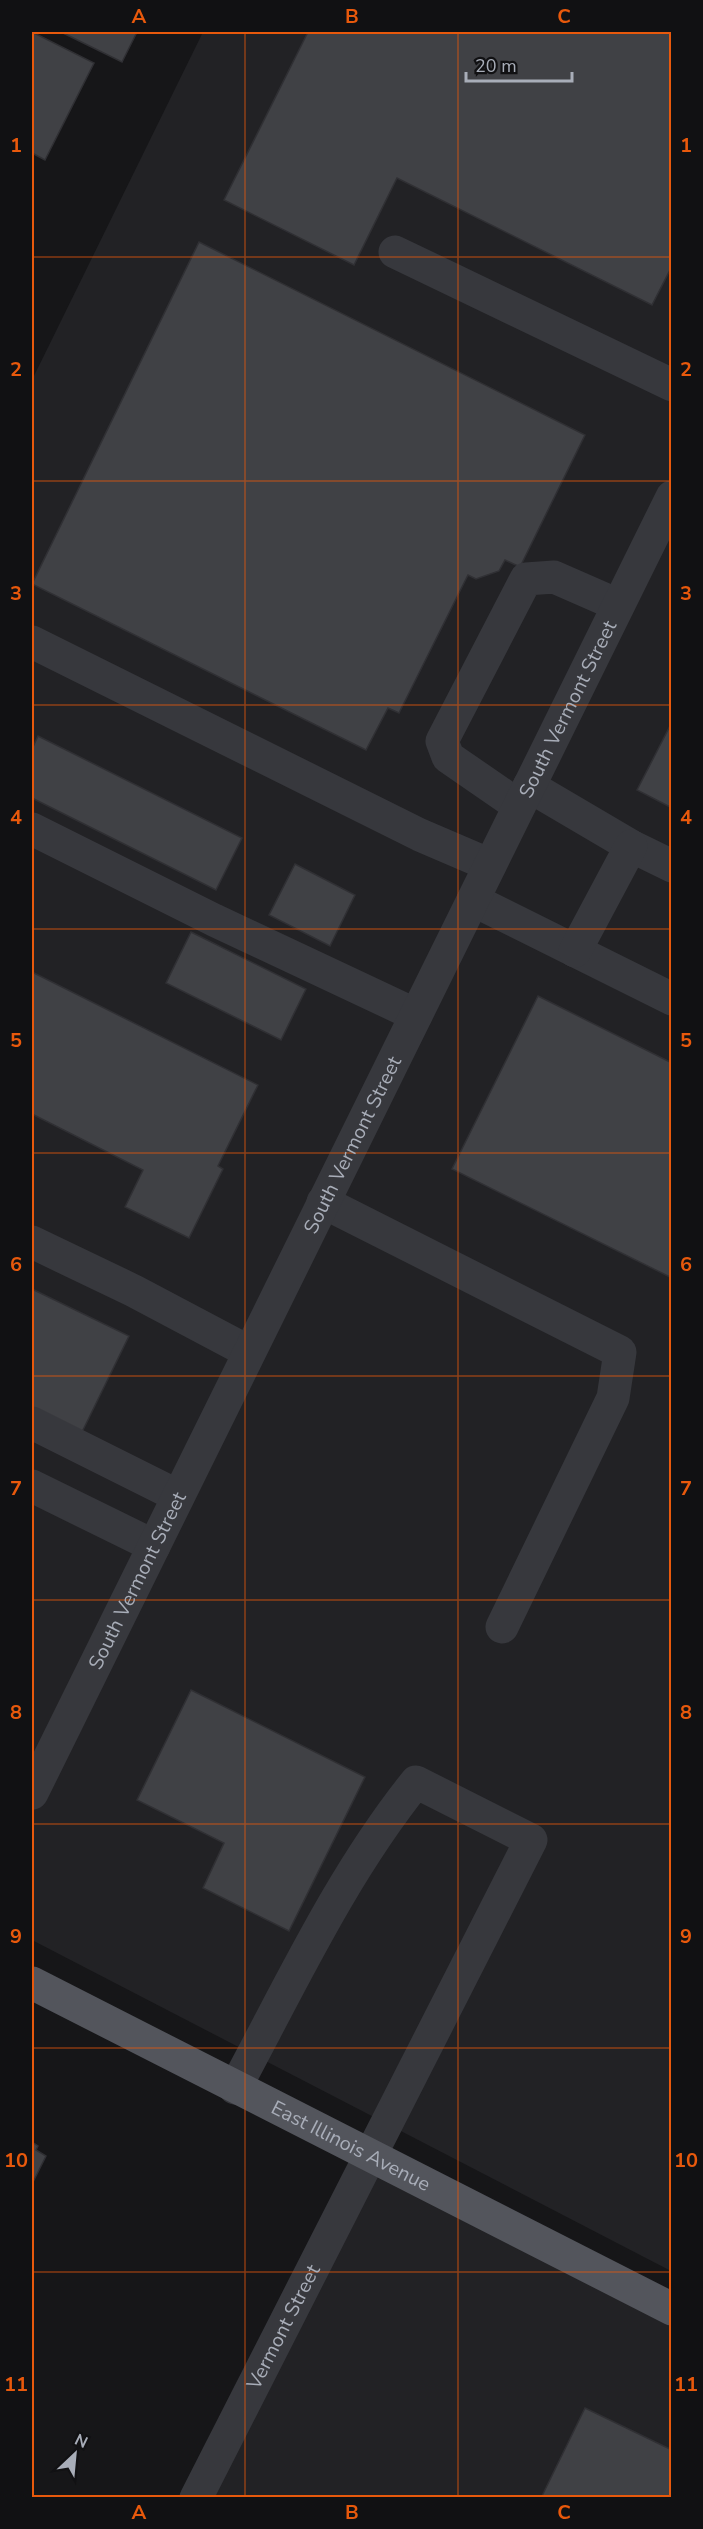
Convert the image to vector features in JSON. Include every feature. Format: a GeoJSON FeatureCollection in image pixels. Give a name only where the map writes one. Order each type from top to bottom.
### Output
{"type":"FeatureCollection","features":[{"type":"Feature","properties":{"kind":"main road","name":"East Illinois Avenue"},"geometry":{"type":"LineString","coordinates":[[32,1983],[672,2309]]}},
{"type":"Feature","properties":{"kind":"street"},"geometry":{"type":"LineString","coordinates":[[395,252],[672,385]]}},
{"type":"Feature","properties":{"kind":"street","name":"South Vermont Street"},"geometry":{"type":"LineString","coordinates":[[32,1793],[618,604],[661,546],[672,497]]}},
{"type":"Feature","properties":{"kind":"street"},"geometry":{"type":"LineString","coordinates":[[618,604],[554,576],[526,579],[442,741],[448,757],[524,796],[672,866]]}},
{"type":"Feature","properties":{"kind":"street"},"geometry":{"type":"LineString","coordinates":[[32,642],[420,835],[490,866]]}},
{"type":"Feature","properties":{"kind":"street"},"geometry":{"type":"LineString","coordinates":[[32,829],[214,920],[416,1015]]}},
{"type":"Feature","properties":{"kind":"street"},"geometry":{"type":"LineString","coordinates":[[575,951],[631,846]]}},
{"type":"Feature","properties":{"kind":"street"},"geometry":{"type":"LineString","coordinates":[[473,900],[672,999]]}},
{"type":"Feature","properties":{"kind":"street"},"geometry":{"type":"LineString","coordinates":[[323,1203],[620,1352],[613,1398],[502,1627]]}},
{"type":"Feature","properties":{"kind":"street"},"geometry":{"type":"LineString","coordinates":[[32,1242],[134,1291],[249,1352]]}},
{"type":"Feature","properties":{"kind":"street"},"geometry":{"type":"LineString","coordinates":[[32,1424],[178,1496]]}},
{"type":"Feature","properties":{"kind":"street"},"geometry":{"type":"LineString","coordinates":[[32,1486],[154,1546]]}},
{"type":"Feature","properties":{"kind":"street","name":"Vermont Street"},"geometry":{"type":"LineString","coordinates":[[196,2498],[531,1839],[416,1782],[386,1820],[321,1928],[235,2088]]}},
{"type":"Feature","properties":{"kind":"shaded area"},"geometry":{"type":"Polygon","coordinates":[[[203,32],[671,32],[671,2271],[32,1940],[32,380],[203,32]]]}},
{"type":"Feature","properties":{"kind":"shaded area"},"geometry":{"type":"Polygon","coordinates":[[[368,2156],[671,2309],[671,2497],[196,2498],[368,2156]]]}},
{"type":"Feature","properties":{"kind":"building"},"geometry":{"type":"Polygon","coordinates":[[[32,32],[94,63],[45,160],[32,153],[32,32]]]}},
{"type":"Feature","properties":{"kind":"building"},"geometry":{"type":"Polygon","coordinates":[[[61,32],[137,32],[122,62],[61,32]]]}},
{"type":"Feature","properties":{"kind":"building"},"geometry":{"type":"Polygon","coordinates":[[[308,32],[672,32],[672,266],[652,305],[397,178],[354,265],[224,200],[308,32]]]}},
{"type":"Feature","properties":{"kind":"building"},"geometry":{"type":"Polygon","coordinates":[[[199,242],[585,435],[520,567],[505,560],[499,571],[476,579],[468,575],[399,713],[388,708],[366,750],[32,584],[199,242]]]}},
{"type":"Feature","properties":{"kind":"building"},"geometry":{"type":"Polygon","coordinates":[[[672,722],[672,808],[637,790],[672,722]]]}},
{"type":"Feature","properties":{"kind":"building"},"geometry":{"type":"Polygon","coordinates":[[[38,736],[242,838],[216,890],[32,798],[32,749],[38,736]]]}},
{"type":"Feature","properties":{"kind":"building"},"geometry":{"type":"Polygon","coordinates":[[[295,864],[355,895],[330,946],[269,915],[295,864]]]}},
{"type":"Feature","properties":{"kind":"building"},"geometry":{"type":"Polygon","coordinates":[[[191,932],[306,989],[281,1040],[166,983],[191,932]]]}},
{"type":"Feature","properties":{"kind":"building"},"geometry":{"type":"Polygon","coordinates":[[[32,972],[258,1085],[218,1166],[223,1169],[189,1238],[125,1207],[143,1170],[32,1114],[32,972]]]}},
{"type":"Feature","properties":{"kind":"building"},"geometry":{"type":"Polygon","coordinates":[[[538,996],[672,1063],[672,1278],[452,1169],[538,996]]]}},
{"type":"Feature","properties":{"kind":"building"},"geometry":{"type":"Polygon","coordinates":[[[32,1289],[129,1336],[82,1432],[32,1407],[32,1289]]]}},
{"type":"Feature","properties":{"kind":"building"},"geometry":{"type":"Polygon","coordinates":[[[191,1690],[365,1777],[289,1931],[203,1888],[224,1843],[137,1800],[191,1690]]]}},
{"type":"Feature","properties":{"kind":"building"},"geometry":{"type":"Polygon","coordinates":[[[32,2142],[38,2146],[36,2150],[46,2156],[32,2184],[32,2142]]]}},
{"type":"Feature","properties":{"kind":"building"},"geometry":{"type":"Polygon","coordinates":[[[585,2408],[672,2450],[672,2498],[541,2498],[585,2408]]]}}]}
